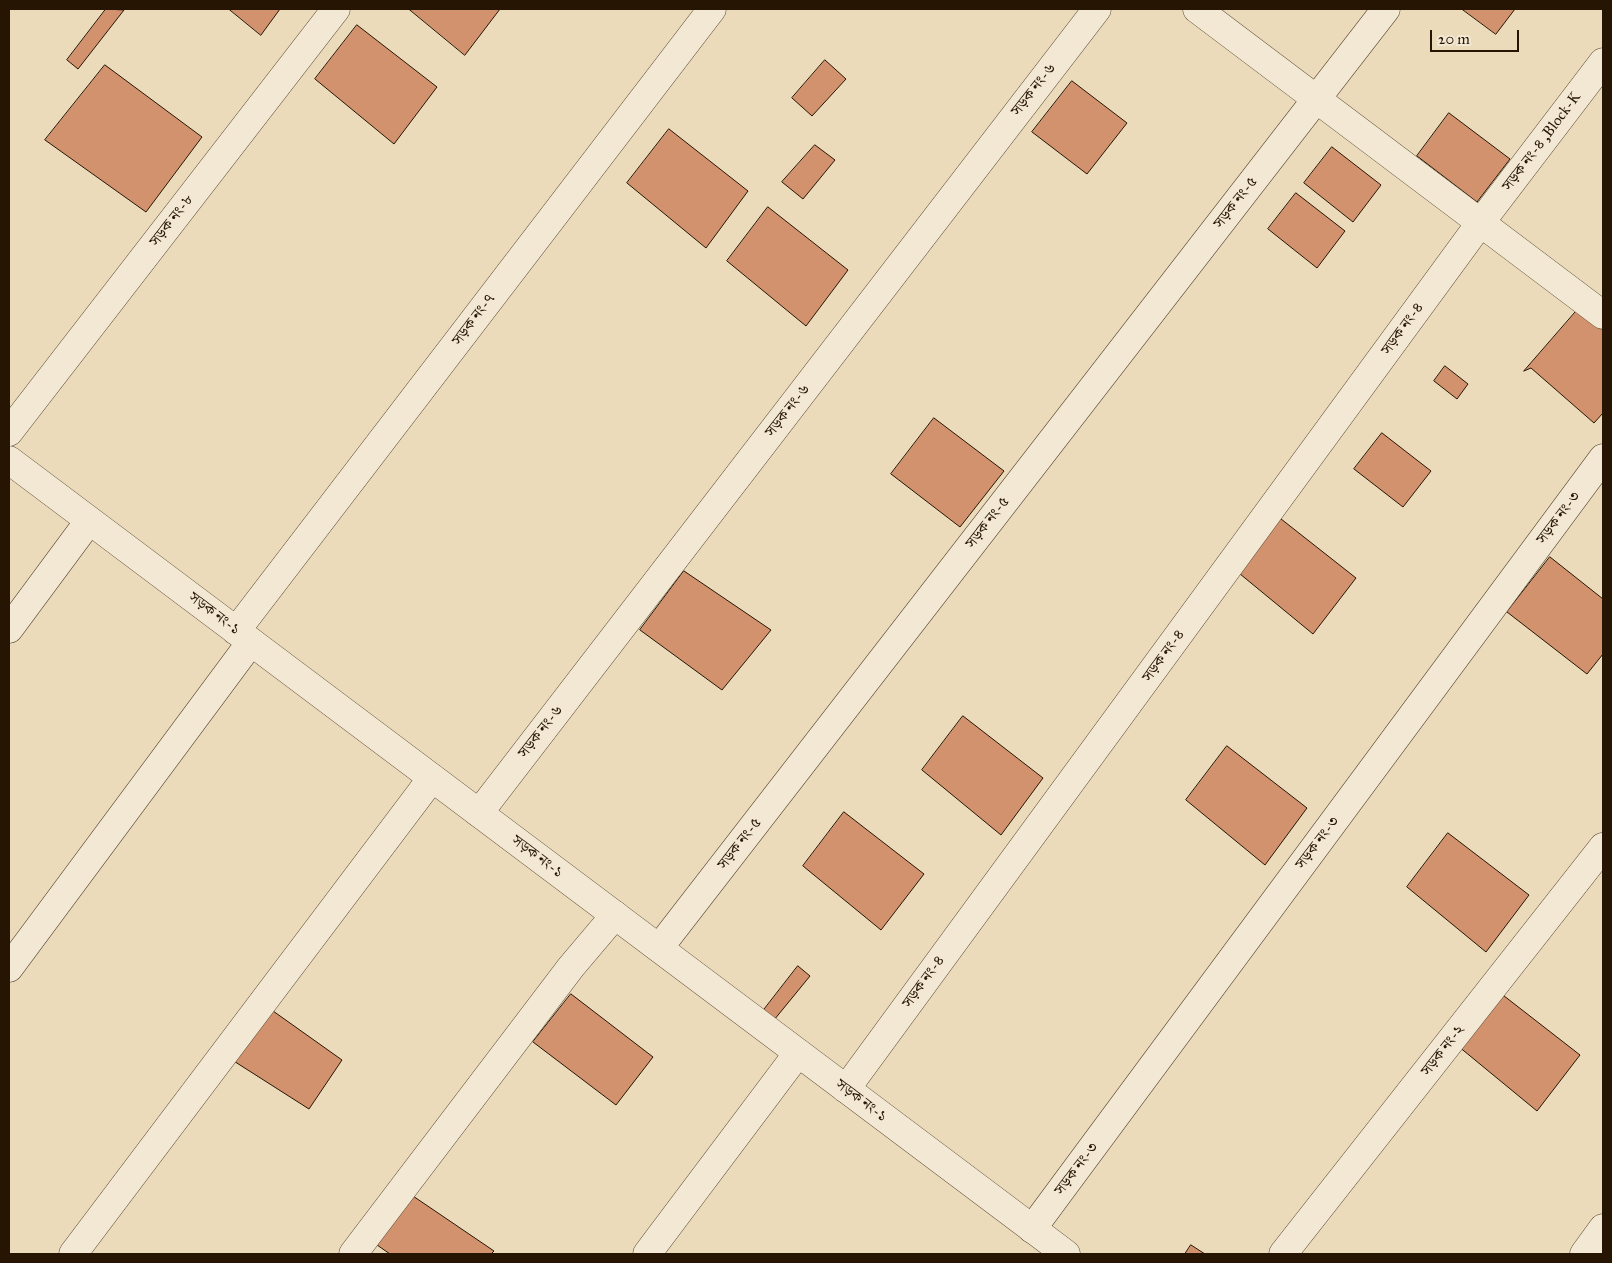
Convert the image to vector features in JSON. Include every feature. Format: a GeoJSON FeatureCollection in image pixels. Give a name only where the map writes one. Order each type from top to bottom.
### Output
{"type":"FeatureCollection","features":[{"type":"Feature","properties":{"kind":"street","name":"সড়ক নং-৮"},"geometry":{"type":"LineString","coordinates":[[9,432],[336,9]]}},
{"type":"Feature","properties":{"kind":"street","name":"সড়ক নং-৭"},"geometry":{"type":"LineString","coordinates":[[9,968],[244,637],[712,9]]}},
{"type":"Feature","properties":{"kind":"street","name":"সড়ক নং-৬"},"geometry":{"type":"LineString","coordinates":[[478,813],[1097,9]]}},
{"type":"Feature","properties":{"kind":"street"},"geometry":{"type":"LineString","coordinates":[[1197,9],[1603,315]]}},
{"type":"Feature","properties":{"kind":"street","name":"সড়ক নং-৫"},"geometry":{"type":"LineString","coordinates":[[659,948],[1386,9]]}},
{"type":"Feature","properties":{"kind":"street","name":"সড়ক নং-৪ ,Block-K"},"geometry":{"type":"LineString","coordinates":[[1481,222],[1603,62]]}},
{"type":"Feature","properties":{"kind":"street","name":"সড়ক নং-৪"},"geometry":{"type":"LineString","coordinates":[[846,1089],[1481,222]]}},
{"type":"Feature","properties":{"kind":"street","name":"সড়ক নং-৩"},"geometry":{"type":"LineString","coordinates":[[1032,1229],[1603,458]]}},
{"type":"Feature","properties":{"kind":"street","name":"সড়ক নং-১"},"geometry":{"type":"LineString","coordinates":[[9,460],[1066,1254]]}},
{"type":"Feature","properties":{"kind":"street"},"geometry":{"type":"LineString","coordinates":[[9,629],[89,520]]}},
{"type":"Feature","properties":{"kind":"street"},"geometry":{"type":"LineString","coordinates":[[73,1254],[432,778]]}},
{"type":"Feature","properties":{"kind":"street","name":"সড়ক নং-২"},"geometry":{"type":"LineString","coordinates":[[1283,1254],[1603,847]]}},
{"type":"Feature","properties":{"kind":"street"},"geometry":{"type":"LineString","coordinates":[[353,1254],[571,967],[615,915]]}},
{"type":"Feature","properties":{"kind":"street"},"geometry":{"type":"LineString","coordinates":[[646,1254],[798,1053]]}},
{"type":"Feature","properties":{"kind":"street"},"geometry":{"type":"LineString","coordinates":[[1584,1254],[1603,1228]]}},
{"type":"Feature","properties":{"kind":"building"},"geometry":{"type":"Polygon","coordinates":[[[106,9],[124,10],[78,69],[67,60],[106,9]]]}},
{"type":"Feature","properties":{"kind":"building"},"geometry":{"type":"Polygon","coordinates":[[[229,9],[280,9],[261,35],[229,9]]]}},
{"type":"Feature","properties":{"kind":"building"},"geometry":{"type":"Polygon","coordinates":[[[409,9],[500,9],[465,55],[409,9]]]}},
{"type":"Feature","properties":{"kind":"building"},"geometry":{"type":"Polygon","coordinates":[[[1462,9],[1515,9],[1496,34],[1462,9]]]}},
{"type":"Feature","properties":{"kind":"building"},"geometry":{"type":"Polygon","coordinates":[[[357,25],[437,87],[394,144],[315,79],[357,25]]]}},
{"type":"Feature","properties":{"kind":"building"},"geometry":{"type":"Polygon","coordinates":[[[825,60],[846,79],[812,116],[792,98],[825,60]]]}},
{"type":"Feature","properties":{"kind":"building"},"geometry":{"type":"Polygon","coordinates":[[[105,65],[202,137],[146,212],[45,140],[105,65]]]}},
{"type":"Feature","properties":{"kind":"building"},"geometry":{"type":"Polygon","coordinates":[[[1072,81],[1127,123],[1087,174],[1032,132],[1072,81]]]}},
{"type":"Feature","properties":{"kind":"building"},"geometry":{"type":"Polygon","coordinates":[[[1449,113],[1510,159],[1477,202],[1417,156],[1449,113]]]}},
{"type":"Feature","properties":{"kind":"building"},"geometry":{"type":"Polygon","coordinates":[[[669,129],[748,191],[706,248],[627,183],[669,129]]]}},
{"type":"Feature","properties":{"kind":"building"},"geometry":{"type":"Polygon","coordinates":[[[815,145],[835,160],[803,199],[782,182],[815,145]]]}},
{"type":"Feature","properties":{"kind":"building"},"geometry":{"type":"Polygon","coordinates":[[[1332,147],[1381,185],[1353,222],[1304,183],[1332,147]]]}},
{"type":"Feature","properties":{"kind":"building"},"geometry":{"type":"Polygon","coordinates":[[[1296,193],[1345,231],[1317,268],[1268,229],[1296,193]]]}},
{"type":"Feature","properties":{"kind":"building"},"geometry":{"type":"Polygon","coordinates":[[[768,207],[848,270],[806,326],[727,261],[768,207]]]}},
{"type":"Feature","properties":{"kind":"building"},"geometry":{"type":"Polygon","coordinates":[[[1579,308],[1603,329],[1603,413],[1594,423],[1531,368],[1524,371],[1579,308]]]}},
{"type":"Feature","properties":{"kind":"building"},"geometry":{"type":"Polygon","coordinates":[[[1445,366],[1468,384],[1457,399],[1434,381],[1445,366]]]}},
{"type":"Feature","properties":{"kind":"building"},"geometry":{"type":"Polygon","coordinates":[[[934,418],[1004,471],[960,527],[891,474],[934,418]]]}},
{"type":"Feature","properties":{"kind":"building"},"geometry":{"type":"Polygon","coordinates":[[[1382,433],[1431,471],[1403,507],[1354,469],[1382,433]]]}},
{"type":"Feature","properties":{"kind":"building"},"geometry":{"type":"Polygon","coordinates":[[[1276,515],[1356,578],[1313,634],[1234,569],[1276,515]]]}},
{"type":"Feature","properties":{"kind":"building"},"geometry":{"type":"Polygon","coordinates":[[[1550,557],[1603,599],[1603,654],[1587,674],[1507,612],[1550,557]]]}},
{"type":"Feature","properties":{"kind":"building"},"geometry":{"type":"Polygon","coordinates":[[[684,571],[771,630],[722,690],[640,630],[684,571]]]}},
{"type":"Feature","properties":{"kind":"building"},"geometry":{"type":"Polygon","coordinates":[[[963,716],[1043,778],[1001,835],[922,770],[963,716]]]}},
{"type":"Feature","properties":{"kind":"building"},"geometry":{"type":"Polygon","coordinates":[[[1227,746],[1307,808],[1265,865],[1186,800],[1227,746]]]}},
{"type":"Feature","properties":{"kind":"building"},"geometry":{"type":"Polygon","coordinates":[[[844,812],[924,874],[881,930],[803,866],[844,812]]]}},
{"type":"Feature","properties":{"kind":"building"},"geometry":{"type":"Polygon","coordinates":[[[1448,833],[1529,895],[1486,952],[1407,887],[1448,833]]]}},
{"type":"Feature","properties":{"kind":"building"},"geometry":{"type":"Polygon","coordinates":[[[798,966],[810,976],[774,1020],[763,1011],[798,966]]]}},
{"type":"Feature","properties":{"kind":"building"},"geometry":{"type":"Polygon","coordinates":[[[1499,992],[1580,1055],[1537,1111],[1458,1046],[1499,992]]]}},
{"type":"Feature","properties":{"kind":"building"},"geometry":{"type":"Polygon","coordinates":[[[571,994],[653,1057],[616,1105],[533,1042],[571,994]]]}},
{"type":"Feature","properties":{"kind":"building"},"geometry":{"type":"Polygon","coordinates":[[[266,1006],[342,1060],[309,1109],[229,1058],[266,1006]]]}},
{"type":"Feature","properties":{"kind":"building"},"geometry":{"type":"Polygon","coordinates":[[[410,1194],[494,1251],[491,1254],[390,1254],[367,1238],[410,1194]]]}},
{"type":"Feature","properties":{"kind":"building"},"geometry":{"type":"Polygon","coordinates":[[[1191,1245],[1205,1254],[1185,1254],[1191,1245]]]}}]}
